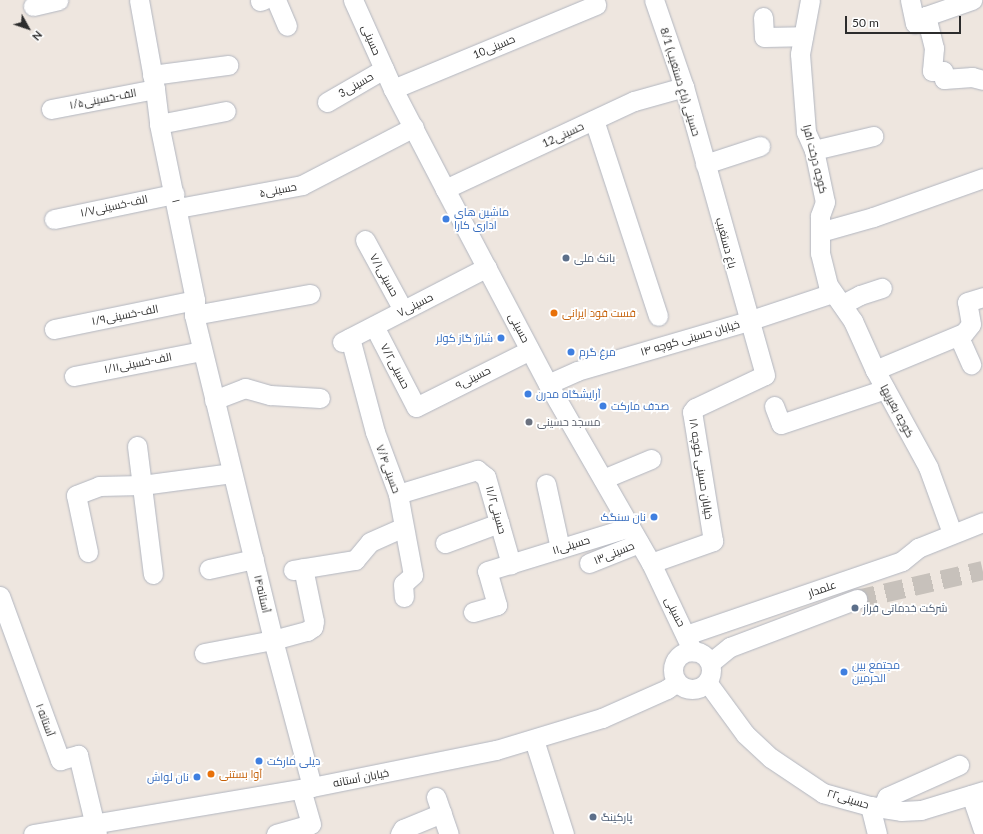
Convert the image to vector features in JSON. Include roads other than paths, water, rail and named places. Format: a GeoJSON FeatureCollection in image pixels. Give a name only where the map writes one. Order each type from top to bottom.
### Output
{"type":"FeatureCollection","features":[{"type":"Feature","properties":{"kind":"street"},"geometry":{"type":"LineString","coordinates":[[33,6],[58,0]]}},
{"type":"Feature","properties":{"kind":"street","name":"۱"},"geometry":{"type":"LineString","coordinates":[[139,0],[154,82],[159,124],[176,201],[202,351],[214,400]]}},
{"type":"Feature","properties":{"kind":"street"},"geometry":{"type":"LineString","coordinates":[[266,0],[287,26]]}},
{"type":"Feature","properties":{"kind":"street","name":"حسینی"},"geometry":{"type":"LineString","coordinates":[[353,0],[393,89],[445,189],[548,384],[635,535],[690,643]]}},
{"type":"Feature","properties":{"kind":"street"},"geometry":{"type":"LineString","coordinates":[[654,0],[660,0]]}},
{"type":"Feature","properties":{"kind":"street","name":"8/1 حسینی (باغ دستغیب)"},"geometry":{"type":"LineString","coordinates":[[654,0],[684,86],[705,164]]}},
{"type":"Feature","properties":{"kind":"street","name":"کوچه درخت افرا"},"geometry":{"type":"LineString","coordinates":[[810,0],[800,54],[806,132],[814,150],[825,202],[820,216],[820,253],[837,298]]}},
{"type":"Feature","properties":{"kind":"street"},"geometry":{"type":"LineString","coordinates":[[910,0],[915,23],[926,16],[972,0]]}},
{"type":"Feature","properties":{"kind":"street","name":"حسینی10"},"geometry":{"type":"LineString","coordinates":[[393,89],[596,5]]}},
{"type":"Feature","properties":{"kind":"street"},"geometry":{"type":"LineString","coordinates":[[926,16],[934,48],[932,71],[943,70],[944,79],[972,77],[983,80]]}},
{"type":"Feature","properties":{"kind":"street"},"geometry":{"type":"LineString","coordinates":[[763,17],[764,37],[803,36]]}},
{"type":"Feature","properties":{"kind":"street","name":"الف-خسینی۱/۵"},"geometry":{"type":"LineString","coordinates":[[51,109],[154,82],[228,65]]}},
{"type":"Feature","properties":{"kind":"street","name":"حسینی3"},"geometry":{"type":"LineString","coordinates":[[327,102],[384,69]]}},
{"type":"Feature","properties":{"kind":"street","name":"حسینی12"},"geometry":{"type":"LineString","coordinates":[[445,189],[634,101],[684,86]]}},
{"type":"Feature","properties":{"kind":"street"},"geometry":{"type":"LineString","coordinates":[[159,124],[226,111]]}},
{"type":"Feature","properties":{"kind":"street"},"geometry":{"type":"LineString","coordinates":[[594,120],[658,316]]}},
{"type":"Feature","properties":{"kind":"street","name":"حسینی۵"},"geometry":{"type":"LineString","coordinates":[[176,201],[302,185],[414,127]]}},
{"type":"Feature","properties":{"kind":"street"},"geometry":{"type":"LineString","coordinates":[[814,150],[873,136]]}},
{"type":"Feature","properties":{"kind":"street"},"geometry":{"type":"LineString","coordinates":[[705,164],[760,146]]}},
{"type":"Feature","properties":{"kind":"street","name":"باغ دستغیب"},"geometry":{"type":"LineString","coordinates":[[705,164],[748,321],[765,375]]}},
{"type":"Feature","properties":{"kind":"street"},"geometry":{"type":"LineString","coordinates":[[820,232],[873,217],[983,178]]}},
{"type":"Feature","properties":{"kind":"street","name":"الف-خسینی۱/۷"},"geometry":{"type":"LineString","coordinates":[[54,219],[176,201]]}},
{"type":"Feature","properties":{"kind":"street","name":"حسینی۷/۱"},"geometry":{"type":"LineString","coordinates":[[365,240],[404,310]]}},
{"type":"Feature","properties":{"kind":"street","name":"حسینی۷"},"geometry":{"type":"LineString","coordinates":[[346,340],[487,267]]}},
{"type":"Feature","properties":{"kind":"street","name":"خیابان حسینی کوچه ۱۴"},"geometry":{"type":"LineString","coordinates":[[548,384],[577,371],[748,321],[837,298],[860,295],[882,288]]}},
{"type":"Feature","properties":{"kind":"street","name":"الف-خسینی۱/۹"},"geometry":{"type":"LineString","coordinates":[[54,329],[194,308],[310,294]]}},
{"type":"Feature","properties":{"kind":"street"},"geometry":{"type":"LineString","coordinates":[[875,370],[958,337],[971,324],[967,302],[983,297]]}},
{"type":"Feature","properties":{"kind":"street","name":"کوچه بغیریها"},"geometry":{"type":"LineString","coordinates":[[837,298],[854,321],[875,370],[928,467],[952,533]]}},
{"type":"Feature","properties":{"kind":"street","name":"حسینی۷/۲"},"geometry":{"type":"LineString","coordinates":[[374,326],[416,407]]}},
{"type":"Feature","properties":{"kind":"street"},"geometry":{"type":"LineString","coordinates":[[958,337],[971,364]]}},
{"type":"Feature","properties":{"kind":"street","name":"حسینی۷/۴"},"geometry":{"type":"LineString","coordinates":[[346,340],[375,432],[398,494],[413,575],[403,584],[404,597]]}},
{"type":"Feature","properties":{"kind":"street","name":"حسینی۹"},"geometry":{"type":"LineString","coordinates":[[416,407],[530,350]]}},
{"type":"Feature","properties":{"kind":"street","name":"الف-خسینی۱/۱۱"},"geometry":{"type":"LineString","coordinates":[[74,376],[202,351]]}},
{"type":"Feature","properties":{"kind":"street","name":"خیابان حسینی کوچه ۱۸"},"geometry":{"type":"LineString","coordinates":[[650,563],[713,541],[692,412],[695,408],[765,375]]}},
{"type":"Feature","properties":{"kind":"street"},"geometry":{"type":"LineString","coordinates":[[214,400],[245,388],[270,395],[320,398]]}},
{"type":"Feature","properties":{"kind":"street"},"geometry":{"type":"LineString","coordinates":[[774,406],[781,424],[885,389]]}},
{"type":"Feature","properties":{"kind":"street","name":"آستانه۱۴"},"geometry":{"type":"LineString","coordinates":[[214,400],[254,559],[307,788],[311,824],[276,834]]}},
{"type":"Feature","properties":{"kind":"street"},"geometry":{"type":"LineString","coordinates":[[137,446],[153,574]]}},
{"type":"Feature","properties":{"kind":"street"},"geometry":{"type":"LineString","coordinates":[[603,479],[652,459]]}},
{"type":"Feature","properties":{"kind":"street","name":"حسینی۱۱/۲"},"geometry":{"type":"LineString","coordinates":[[398,494],[477,470],[486,476],[511,564]]}},
{"type":"Feature","properties":{"kind":"street"},"geometry":{"type":"LineString","coordinates":[[88,552],[76,495],[99,486],[142,485],[232,473]]}},
{"type":"Feature","properties":{"kind":"street"},"geometry":{"type":"LineString","coordinates":[[546,484],[560,548]]}},
{"type":"Feature","properties":{"kind":"street","name":"علمدار"},"geometry":{"type":"LineString","coordinates":[[690,643],[902,561],[914,550],[952,533],[983,522]]}},
{"type":"Feature","properties":{"kind":"street"},"geometry":{"type":"LineString","coordinates":[[445,543],[499,523]]}},
{"type":"Feature","properties":{"kind":"street"},"geometry":{"type":"LineString","coordinates":[[204,653],[273,640],[308,631],[313,627],[314,620],[298,569],[355,560],[370,542],[403,527]]}},
{"type":"Feature","properties":{"kind":"street","name":"حسینی۱۱"},"geometry":{"type":"LineString","coordinates":[[473,612],[497,605],[487,571],[560,548],[635,535]]}},
{"type":"Feature","properties":{"kind":"street","name":"حسینی۱۳"},"geometry":{"type":"LineString","coordinates":[[590,563],[635,535]]}},
{"type":"Feature","properties":{"kind":"street"},"geometry":{"type":"LineString","coordinates":[[209,569],[254,559]]}},
{"type":"Feature","properties":{"kind":"street","name":"آستانه۱۰"},"geometry":{"type":"LineString","coordinates":[[0,596],[60,760],[78,755],[96,829]]}},
{"type":"Feature","properties":{"kind":"street"},"geometry":{"type":"LineString","coordinates":[[710,662],[730,647],[857,600]]}},
{"type":"Feature","properties":{"kind":"street"},"geometry":{"type":"LineString","coordinates":[[690,643],[710,662],[710,676],[707,682],[695,689],[688,689],[677,682],[674,670],[677,659],[682,655],[690,643]]}},
{"type":"Feature","properties":{"kind":"street","name":"خیابان آستانه"},"geometry":{"type":"LineString","coordinates":[[33,834],[96,829],[307,788],[534,740],[602,718],[667,689],[677,682]]}},
{"type":"Feature","properties":{"kind":"street","name":"حسینی۲۲"},"geometry":{"type":"LineString","coordinates":[[707,682],[745,734],[771,758],[823,792],[876,807],[921,810],[977,793]]}},
{"type":"Feature","properties":{"kind":"street"},"geometry":{"type":"LineString","coordinates":[[534,740],[564,834]]}},
{"type":"Feature","properties":{"kind":"street"},"geometry":{"type":"LineString","coordinates":[[877,834],[876,807],[888,797],[959,765]]}},
{"type":"Feature","properties":{"kind":"street"},"geometry":{"type":"LineString","coordinates":[[977,793],[983,829]]}},
{"type":"Feature","properties":{"kind":"street"},"geometry":{"type":"LineString","coordinates":[[400,834],[403,829],[439,805],[449,834]]}},
{"type":"Feature","properties":{"kind":"tunnel"},"geometry":{"type":"LineString","coordinates":[[857,599],[983,570]]}},
{"type":"Feature","properties":{"kind":"place","name":"ماشین های اداری کارا"},"geometry":{"type":"Point","coordinates":[446,219]}},
{"type":"Feature","properties":{"kind":"place","name":"بانک ملی"},"geometry":{"type":"Point","coordinates":[566,258]}},
{"type":"Feature","properties":{"kind":"place","name":"فست فود ایرانی"},"geometry":{"type":"Point","coordinates":[554,313]}},
{"type":"Feature","properties":{"kind":"place","name":"شارژ گاز کولر"},"geometry":{"type":"Point","coordinates":[501,338]}},
{"type":"Feature","properties":{"kind":"place","name":"مرغ گرم"},"geometry":{"type":"Point","coordinates":[571,352]}},
{"type":"Feature","properties":{"kind":"place","name":"آرایشگاه مدرن"},"geometry":{"type":"Point","coordinates":[528,394]}},
{"type":"Feature","properties":{"kind":"place","name":"صدف مارکت"},"geometry":{"type":"Point","coordinates":[603,406]}},
{"type":"Feature","properties":{"kind":"place","name":"مسجد حسینی"},"geometry":{"type":"Point","coordinates":[529,422]}},
{"type":"Feature","properties":{"kind":"place","name":"نان سنگک"},"geometry":{"type":"Point","coordinates":[654,517]}},
{"type":"Feature","properties":{"kind":"place","name":"شرکت خدماتی فراز"},"geometry":{"type":"Point","coordinates":[855,608]}},
{"type":"Feature","properties":{"kind":"place","name":"مجتمع بین الحرمین"},"geometry":{"type":"Point","coordinates":[844,672]}},
{"type":"Feature","properties":{"kind":"place","name":"دیلی مارکت"},"geometry":{"type":"Point","coordinates":[259,761]}},
{"type":"Feature","properties":{"kind":"place","name":"آوا بستنی"},"geometry":{"type":"Point","coordinates":[211,774]}},
{"type":"Feature","properties":{"kind":"place","name":"نان لواش"},"geometry":{"type":"Point","coordinates":[197,777]}},
{"type":"Feature","properties":{"kind":"place","name":"پارکینگ"},"geometry":{"type":"Point","coordinates":[593,817]}}]}
